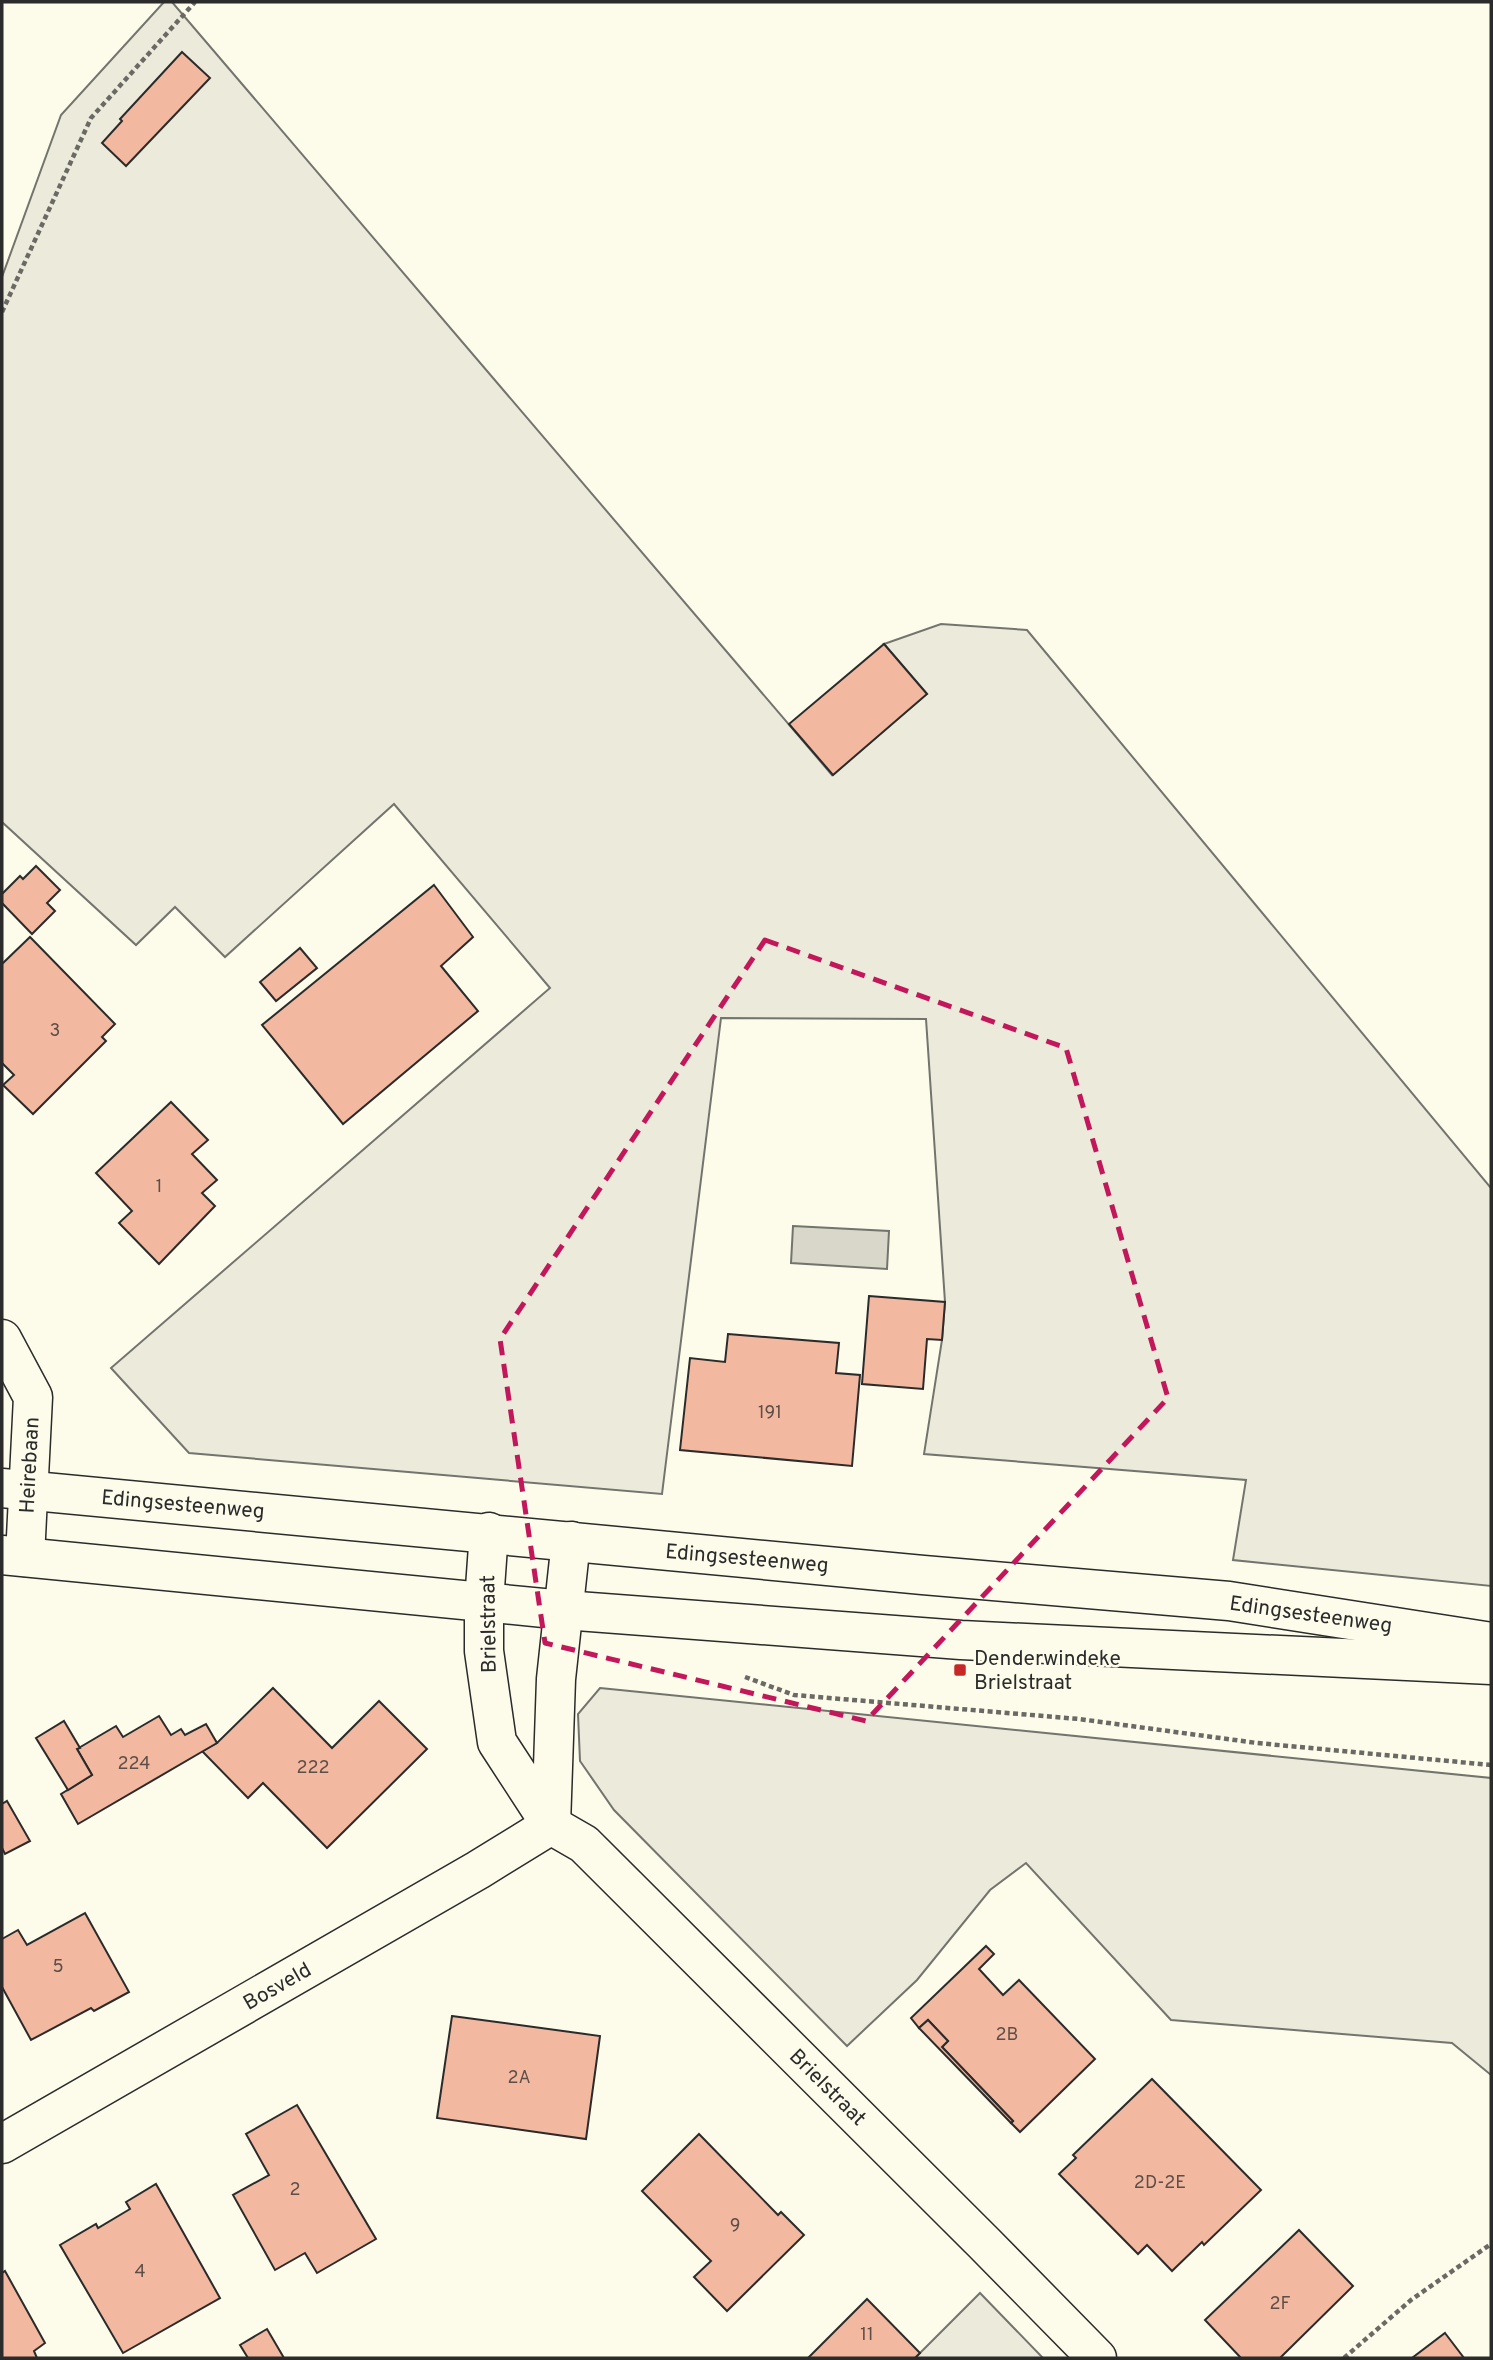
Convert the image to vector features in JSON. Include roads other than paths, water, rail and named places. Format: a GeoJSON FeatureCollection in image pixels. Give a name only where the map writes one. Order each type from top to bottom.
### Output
{"type":"FeatureCollection","features":[{"type":"Feature","properties":{"kind":"main road","name":"Heirebaan"},"geometry":{"type":"LineString","coordinates":[[2,1339],[33,1397],[15,1489],[13,1556]]}},
{"type":"Feature","properties":{"kind":"main road","name":"Edingsesteenweg"},"geometry":{"type":"LineString","coordinates":[[15,1489],[1229,1601],[1491,1642]]}},
{"type":"Feature","properties":{"kind":"main road","name":"Brielstraat"},"geometry":{"type":"LineString","coordinates":[[489,1532],[484,1651],[497,1742],[551,1825],[584,1844],[1097,2358]]}},
{"type":"Feature","properties":{"kind":"main road"},"geometry":{"type":"LineString","coordinates":[[551,1825],[556,1679],[571,1541]]}},
{"type":"Feature","properties":{"kind":"main road","name":"Edingsesteenweg"},"geometry":{"type":"LineString","coordinates":[[13,1556],[564,1610],[961,1640],[1491,1665]]}},
{"type":"Feature","properties":{"kind":"main road","name":"Bosveld"},"geometry":{"type":"LineString","coordinates":[[2,2144],[478,1870],[551,1825]]}},
{"type":"Feature","properties":{"kind":"place","name":"Denderwindeke Brielstraat"},"geometry":{"type":"Point","coordinates":[960,1670]}}]}
